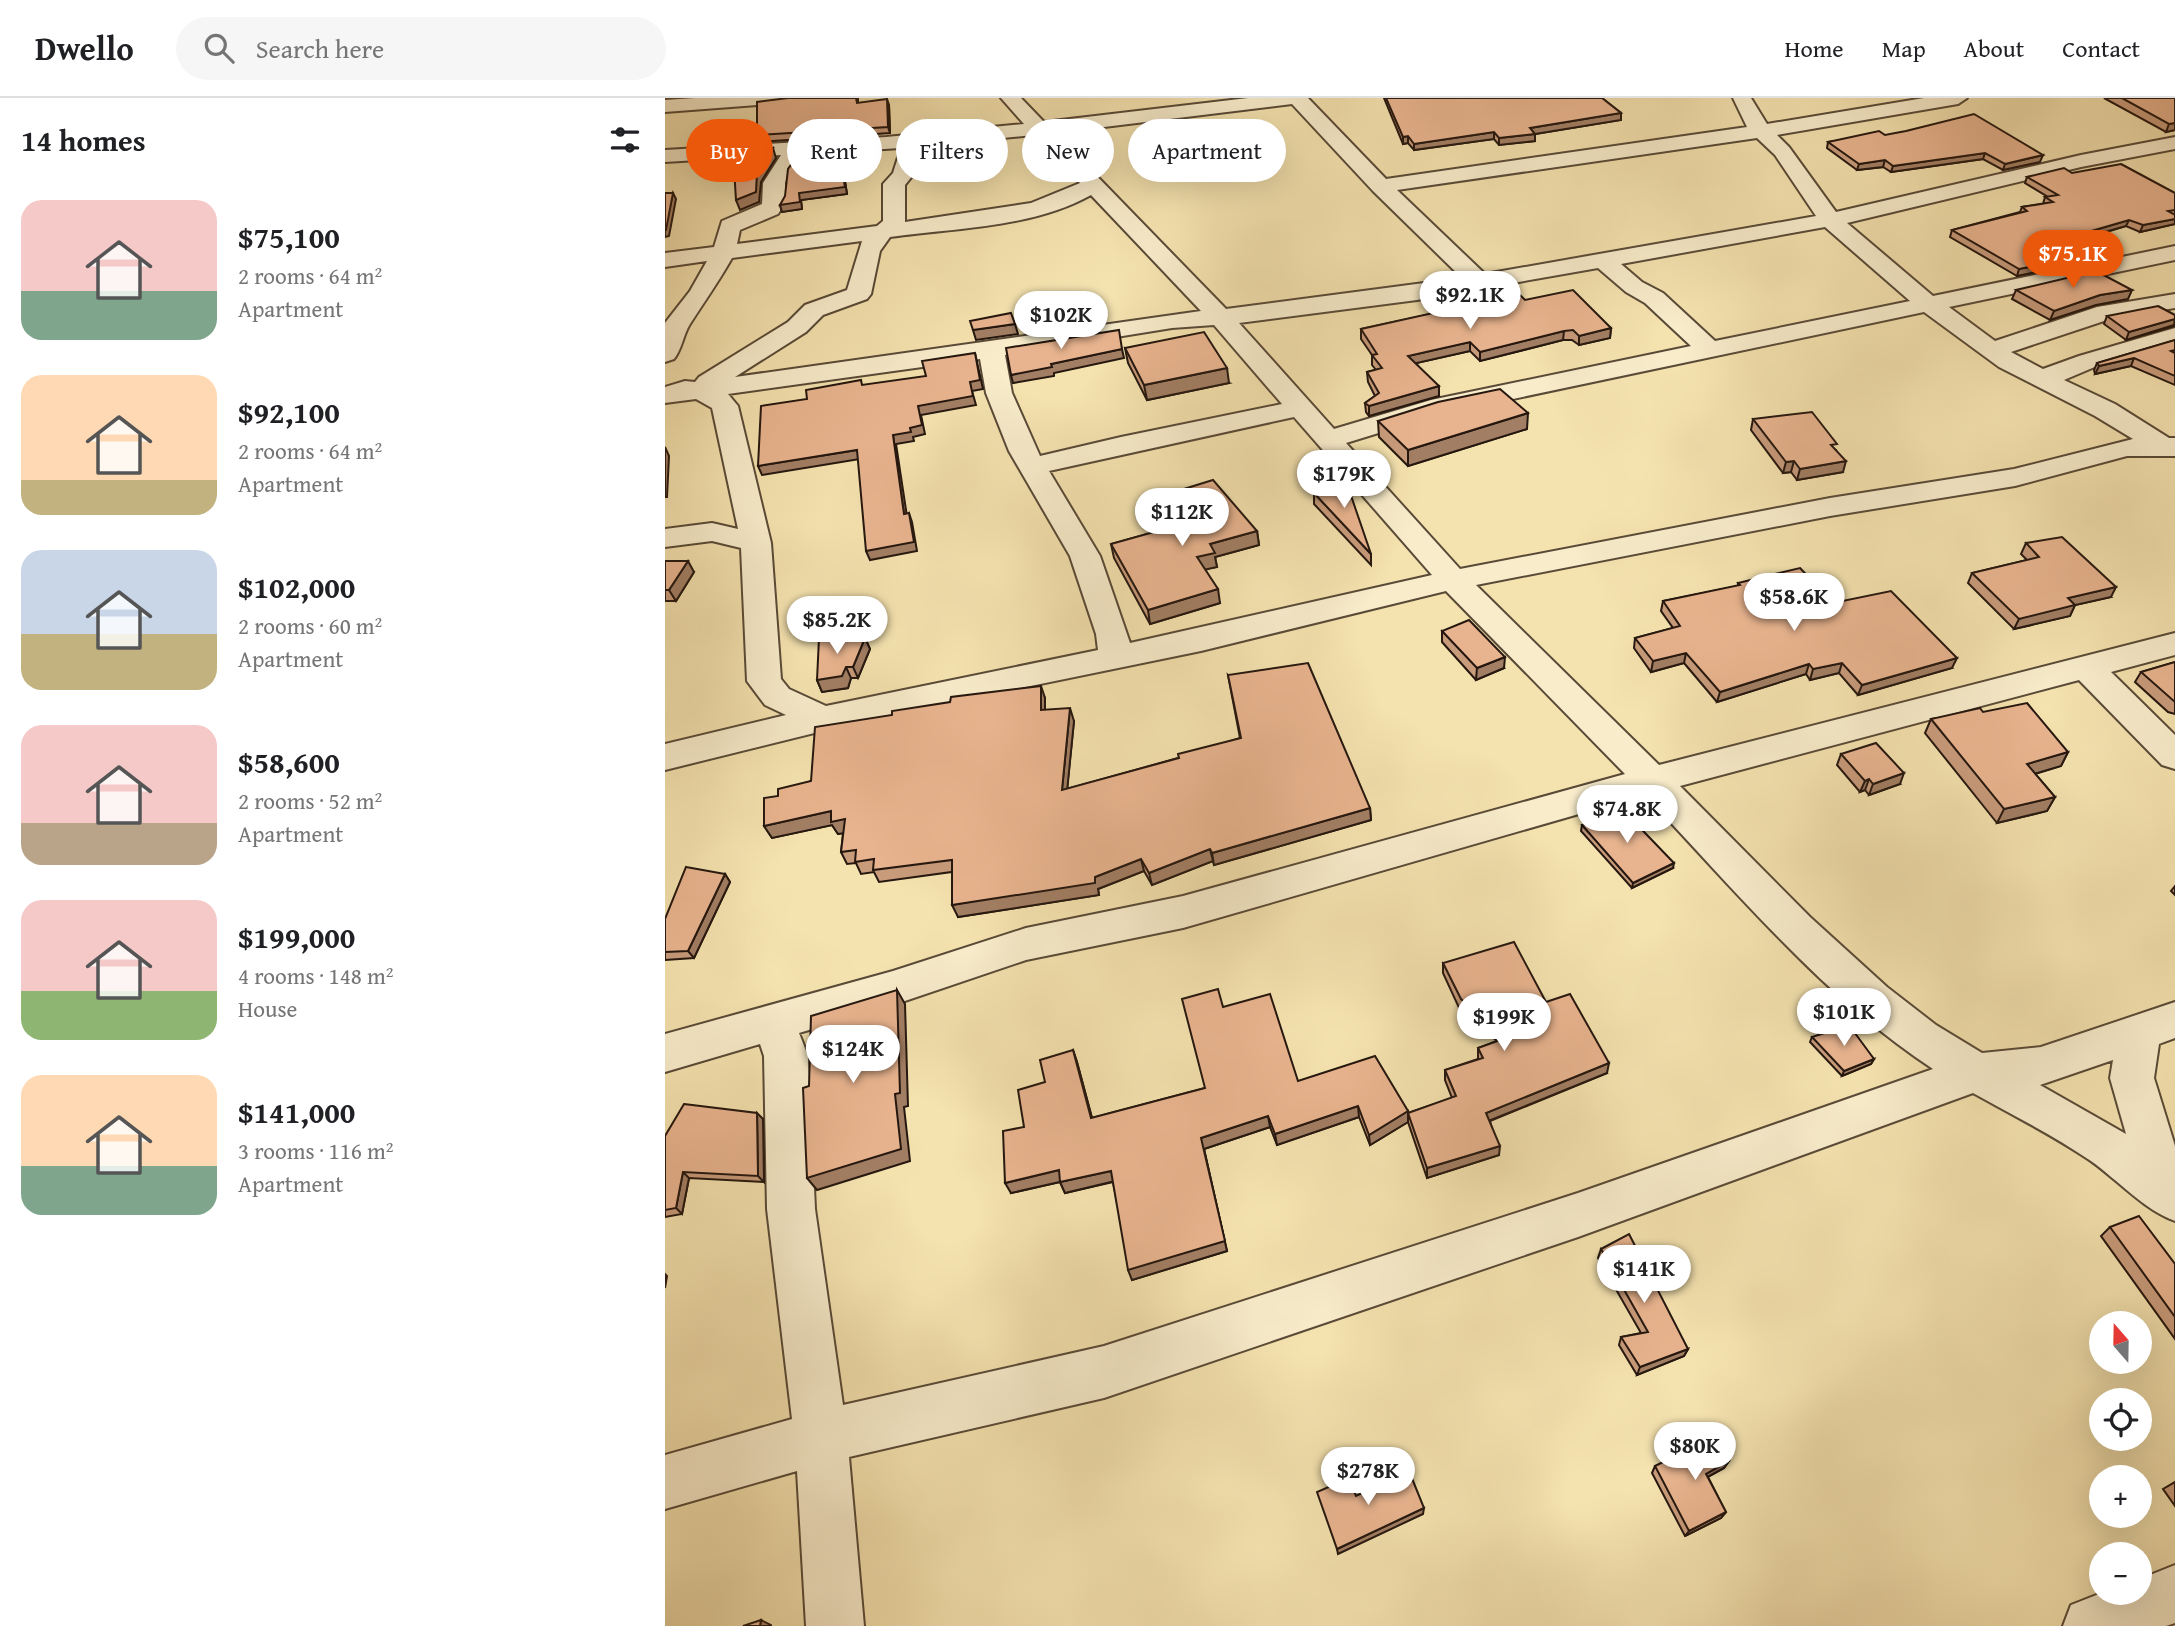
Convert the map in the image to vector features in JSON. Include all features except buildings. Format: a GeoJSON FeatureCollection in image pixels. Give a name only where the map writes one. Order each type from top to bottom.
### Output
{"type":"FeatureCollection","features":[{"type":"Feature","properties":{"kind":"street"},"geometry":{"type":"LineString","coordinates":[[665,106],[771,98]]}},
{"type":"Feature","properties":{"kind":"street"},"geometry":{"type":"LineString","coordinates":[[1010,98],[1030,119]]}},
{"type":"Feature","properties":{"kind":"street"},"geometry":{"type":"LineString","coordinates":[[1114,119],[1295,98],[1479,281]]}},
{"type":"Feature","properties":{"kind":"street"},"geometry":{"type":"LineString","coordinates":[[1742,98],[1753,122],[1782,151],[1830,220],[1927,303],[2008,362],[2105,410],[2172,450]]}},
{"type":"Feature","properties":{"kind":"street"},"geometry":{"type":"LineString","coordinates":[[1381,186],[1763,131],[1958,98]]}},
{"type":"Feature","properties":{"kind":"street"},"geometry":{"type":"LineString","coordinates":[[780,129],[787,138]]}},
{"type":"Feature","properties":{"kind":"street"},"geometry":{"type":"LineString","coordinates":[[665,395],[991,351],[1172,321],[1352,303],[1830,220],[2081,161],[2175,144]]}},
{"type":"Feature","properties":{"kind":"street"},"geometry":{"type":"LineString","coordinates":[[665,156],[787,148]]}},
{"type":"Feature","properties":{"kind":"street"},"geometry":{"type":"LineString","coordinates":[[665,354],[676,326],[701,293],[725,252],[730,226],[770,209],[774,202],[774,183],[787,157]]}},
{"type":"Feature","properties":{"kind":"street"},"geometry":{"type":"LineString","coordinates":[[698,390],[797,327],[814,310],[859,295],[859,280],[866,266],[870,244],[885,232],[894,218],[896,182]]}},
{"type":"Feature","properties":{"kind":"street"},"geometry":{"type":"LineString","coordinates":[[1090,182],[1221,318],[1453,580],[1796,928],[1872,999],[1921,1038],[1976,1073],[2084,1131],[2170,1194]]}},
{"type":"Feature","properties":{"kind":"street"},"geometry":{"type":"LineString","coordinates":[[665,260],[885,232],[1054,204],[1070,199],[1093,185]]}},
{"type":"Feature","properties":{"kind":"street"},"geometry":{"type":"LineString","coordinates":[[1329,439],[1431,408],[1927,303],[2174,254]]}},
{"type":"Feature","properties":{"kind":"street"},"geometry":{"type":"LineString","coordinates":[[1603,260],[1634,287],[1654,299],[1709,349]]}},
{"type":"Feature","properties":{"kind":"street"},"geometry":{"type":"LineString","coordinates":[[1992,350],[2082,320],[2145,304],[2175,301]]}},
{"type":"Feature","properties":{"kind":"street"},"geometry":{"type":"LineString","coordinates":[[2042,379],[2088,361],[2175,336]]}},
{"type":"Feature","properties":{"kind":"street"},"geometry":{"type":"LineString","coordinates":[[991,351],[999,393],[1032,467],[1085,556],[1112,635],[1116,658]]}},
{"type":"Feature","properties":{"kind":"street"},"geometry":{"type":"LineString","coordinates":[[665,388],[698,390],[717,398],[725,406],[756,543],[764,681],[777,697],[821,718]]}},
{"type":"Feature","properties":{"kind":"street"},"geometry":{"type":"LineString","coordinates":[[1032,467],[1121,445],[1300,408]]}},
{"type":"Feature","properties":{"kind":"street"},"geometry":{"type":"LineString","coordinates":[[665,757],[821,718],[1116,658],[1453,580],[1830,507],[2015,477],[2126,448],[2172,450]]}},
{"type":"Feature","properties":{"kind":"street"},"geometry":{"type":"LineString","coordinates":[[665,538],[712,532],[756,543]]}},
{"type":"Feature","properties":{"kind":"street"},"geometry":{"type":"LineString","coordinates":[[665,1053],[893,988],[1026,944],[1164,917],[1652,780],[2175,644]]}},
{"type":"Feature","properties":{"kind":"street"},"geometry":{"type":"LineString","coordinates":[[2085,666],[2175,756]]}},
{"type":"Feature","properties":{"kind":"street"},"geometry":{"type":"LineString","coordinates":[[773,1022],[786,1056],[792,1209],[821,1437],[835,1626]]}},
{"type":"Feature","properties":{"kind":"street"},"geometry":{"type":"LineString","coordinates":[[665,1482],[736,1464],[821,1437],[1003,1397],[1117,1368],[1565,1220],[1976,1073],[2041,1066],[2157,1026]]}},
{"type":"Feature","properties":{"kind":"street"},"geometry":{"type":"LineString","coordinates":[[2157,1026],[2132,1078],[2170,1194]]}},
{"type":"Feature","properties":{"kind":"street"},"geometry":{"type":"LineString","coordinates":[[2092,1626],[2175,1594]]}}]}
